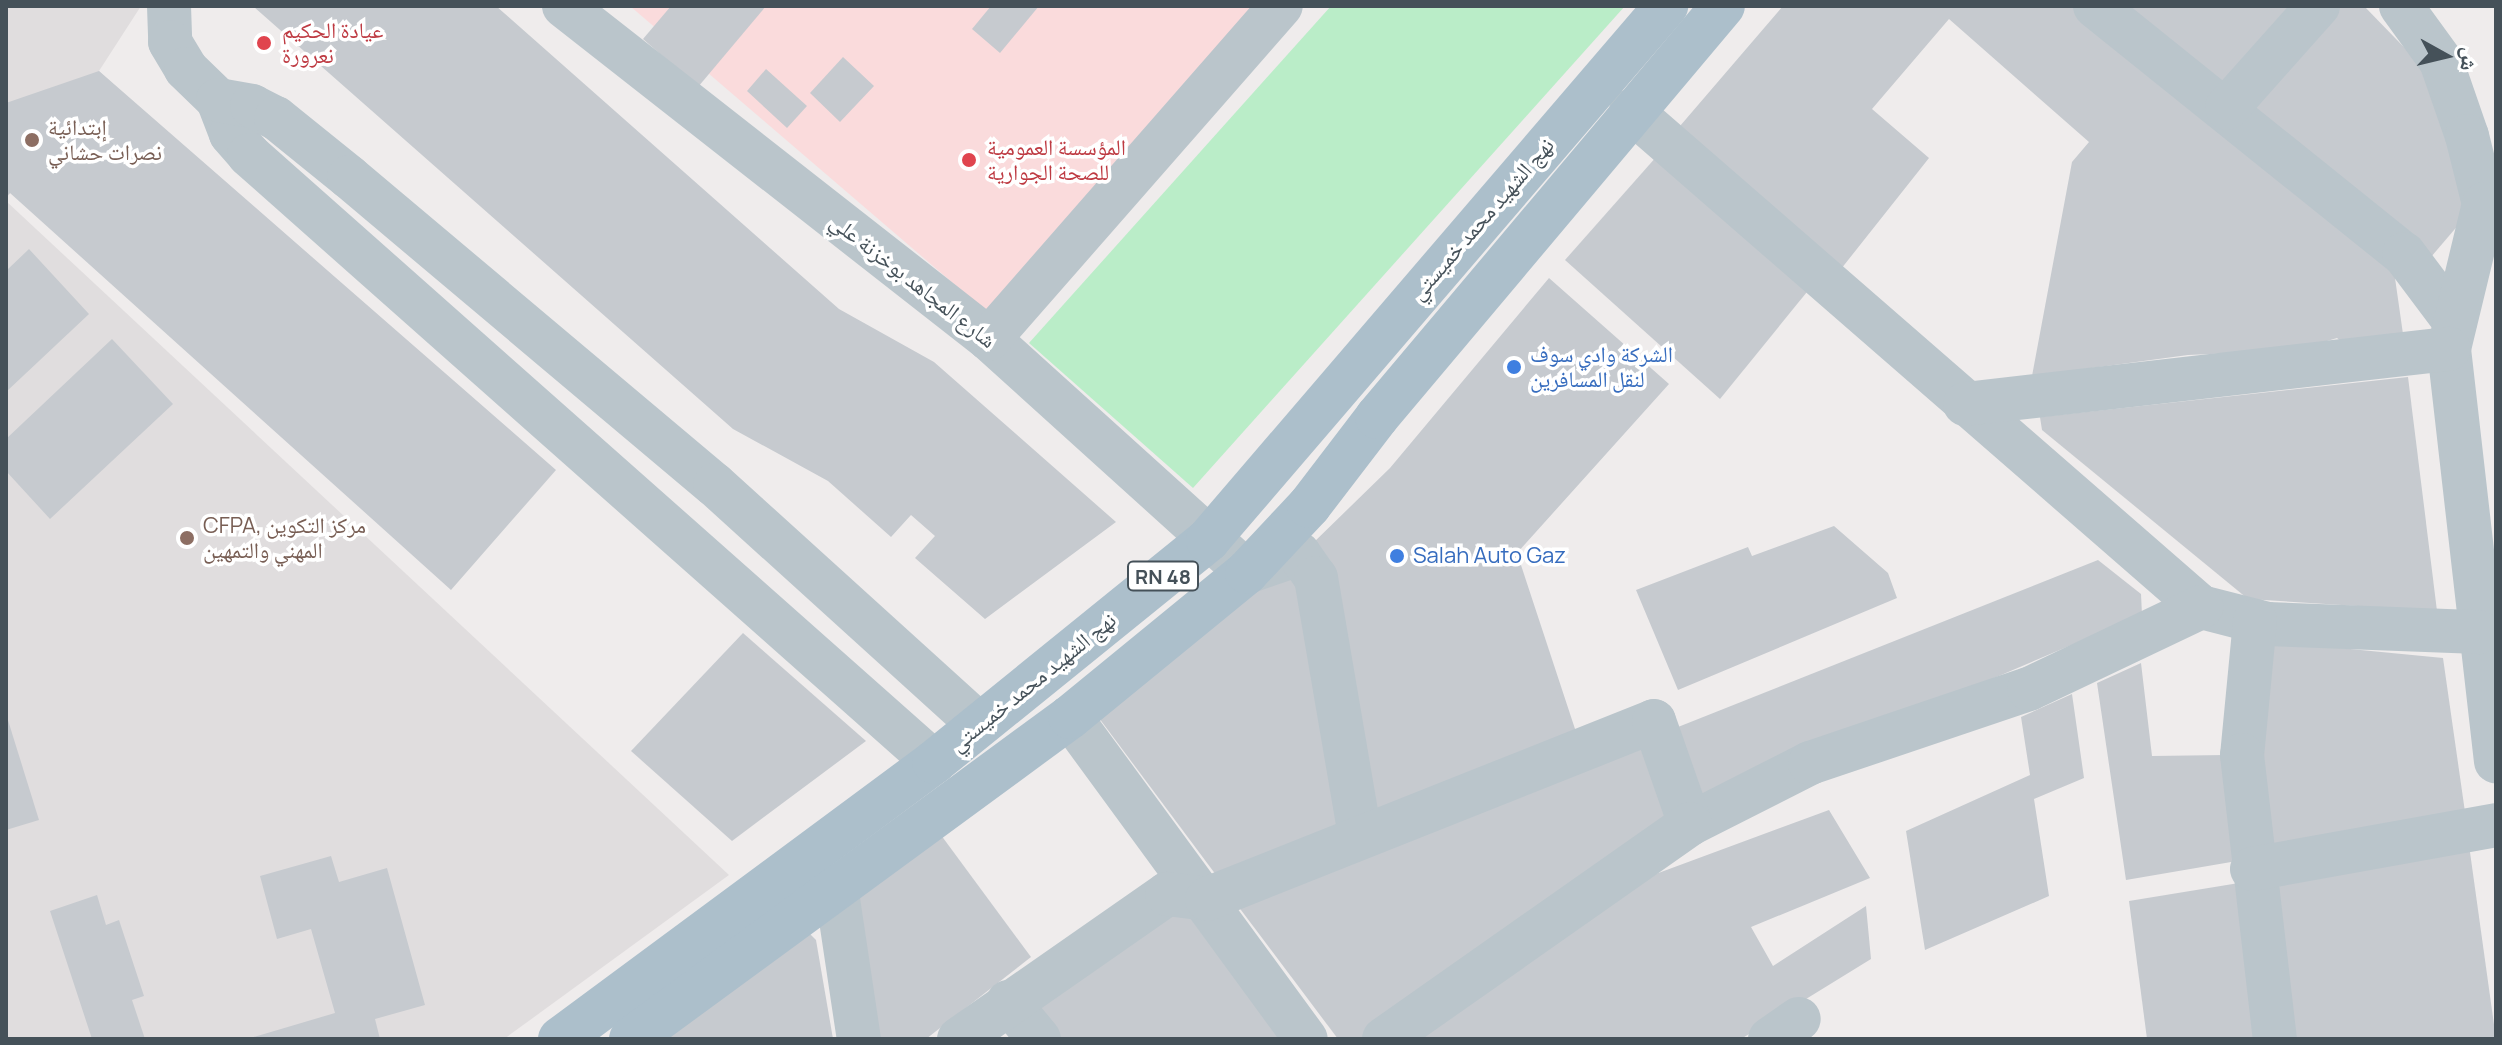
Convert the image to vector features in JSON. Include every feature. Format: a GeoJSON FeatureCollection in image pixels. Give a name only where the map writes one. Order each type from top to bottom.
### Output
{"type":"FeatureCollection","features":[{"type":"Feature","properties":{"kind":"main road","name":"نهج الشهيد محمد خميستي"},"geometry":{"type":"LineString","coordinates":[[560,1039],[934,762],[1208,540],[1666,6]]}},
{"type":"Feature","properties":{"kind":"main road","name":"نهج الشهيد محمد خميستي"},"geometry":{"type":"LineString","coordinates":[[631,1039],[1070,717],[1247,572],[1309,506],[1631,111],[1723,6]]}},
{"type":"Feature","properties":{"kind":"street"},"geometry":{"type":"LineString","coordinates":[[169,6],[170,42],[186,69],[218,100],[231,134],[249,155],[572,436],[934,762]]}},
{"type":"Feature","properties":{"kind":"street","name":"شارع المجاهد بوخزنة علي"},"geometry":{"type":"LineString","coordinates":[[564,6],[989,339],[1247,572]]}},
{"type":"Feature","properties":{"kind":"street"},"geometry":{"type":"LineString","coordinates":[[989,339],[1281,6]]}},
{"type":"Feature","properties":{"kind":"street"},"geometry":{"type":"LineString","coordinates":[[2095,6],[2227,108],[2404,254],[2452,336]]}},
{"type":"Feature","properties":{"kind":"street"},"geometry":{"type":"LineString","coordinates":[[2227,108],[2318,6]]}},
{"type":"Feature","properties":{"kind":"street"},"geometry":{"type":"LineString","coordinates":[[2401,6],[2441,61],[2467,136],[2484,204],[2452,336],[2479,632],[2496,761]]}},
{"type":"Feature","properties":{"kind":"street"},"geometry":{"type":"LineString","coordinates":[[218,100],[252,106],[276,118],[550,351],[715,485],[979,724]]}},
{"type":"Feature","properties":{"kind":"street"},"geometry":{"type":"LineString","coordinates":[[1631,111],[2201,607],[2255,621],[2479,632]]}},
{"type":"Feature","properties":{"kind":"street"},"geometry":{"type":"LineString","coordinates":[[1965,404],[2452,336]]}},
{"type":"Feature","properties":{"kind":"street"},"geometry":{"type":"LineString","coordinates":[[517,389],[550,351]]}},
{"type":"Feature","properties":{"kind":"street"},"geometry":{"type":"LineString","coordinates":[[572,436],[603,394]]}},
{"type":"Feature","properties":{"kind":"street"},"geometry":{"type":"LineString","coordinates":[[1247,572],[1299,554],[1316,578],[1360,835]]}},
{"type":"Feature","properties":{"kind":"street"},"geometry":{"type":"LineString","coordinates":[[1384,1039],[1690,824],[1810,763],[2029,689],[2201,607]]}},
{"type":"Feature","properties":{"kind":"street"},"geometry":{"type":"LineString","coordinates":[[2255,621],[2242,755],[2252,869],[2275,1039]]}},
{"type":"Feature","properties":{"kind":"street"},"geometry":{"type":"LineString","coordinates":[[1070,717],[1207,899],[1306,1039]]}},
{"type":"Feature","properties":{"kind":"street"},"geometry":{"type":"LineString","coordinates":[[959,1039],[1167,894],[1207,899],[1360,835],[1654,721],[1690,824]]}},
{"type":"Feature","properties":{"kind":"street"},"geometry":{"type":"LineString","coordinates":[[2252,869],[2496,825]]}},
{"type":"Feature","properties":{"kind":"street"},"geometry":{"type":"LineString","coordinates":[[836,886],[859,1039]]}},
{"type":"Feature","properties":{"kind":"street"},"geometry":{"type":"LineString","coordinates":[[1008,1002],[1039,1039]]}},
{"type":"Feature","properties":{"kind":"shaded area","name":"إبتدائية نصرات حشاني"},"geometry":{"type":"Polygon","coordinates":[[[6,6],[141,6],[99,71],[111,82],[6,198],[6,6]]]}},
{"type":"Feature","properties":{"kind":"shaded area","name":"المؤسسة العمومية للصحة الجوارية"},"geometry":{"type":"Polygon","coordinates":[[[630,6],[1266,6],[989,314],[630,6]]]}},
{"type":"Feature","properties":{"kind":"shaded area","name":"CFPA, مركز التكوين المهني والتمهين"},"geometry":{"type":"Polygon","coordinates":[[[6,201],[729,875],[504,1039],[6,1039],[6,201]]]}},
{"type":"Feature","properties":{"kind":"green space"},"geometry":{"type":"Polygon","coordinates":[[[1331,6],[1625,6],[1193,488],[1029,343],[1331,6]]]}},
{"type":"Feature","properties":{"kind":"building"},"geometry":{"type":"Polygon","coordinates":[[[253,6],[496,6],[839,309],[934,362],[1116,522],[985,619],[915,558],[935,536],[911,515],[891,537],[828,481],[733,429],[253,6]]]}},
{"type":"Feature","properties":{"kind":"building"},"geometry":{"type":"Polygon","coordinates":[[[671,6],[766,6],[698,87],[643,39],[671,6]]]}},
{"type":"Feature","properties":{"kind":"building"},"geometry":{"type":"Polygon","coordinates":[[[991,6],[1039,6],[1000,53],[972,29],[991,6]]]}},
{"type":"Feature","properties":{"kind":"building"},"geometry":{"type":"Polygon","coordinates":[[[1783,6],[2073,6],[2393,264],[2404,341],[2354,352],[2337,338],[2297,350],[2188,355],[2032,376],[2072,162],[2089,142],[1949,19],[1872,109],[1929,158],[1841,269],[1674,133],[1783,6]]]}},
{"type":"Feature","properties":{"kind":"building"},"geometry":{"type":"Polygon","coordinates":[[[2119,6],[2296,6],[2223,90],[2119,6]]]}},
{"type":"Feature","properties":{"kind":"building"},"geometry":{"type":"Polygon","coordinates":[[[2332,6],[2364,6],[2430,74],[2466,216],[2431,257],[2244,106],[2332,6]]]}},
{"type":"Feature","properties":{"kind":"building"},"geometry":{"type":"Polygon","coordinates":[[[843,57],[874,86],[840,122],[810,93],[843,57]]]}},
{"type":"Feature","properties":{"kind":"building"},"geometry":{"type":"Polygon","coordinates":[[[766,69],[807,106],[787,128],[747,91],[766,69]]]}},
{"type":"Feature","properties":{"kind":"building"},"geometry":{"type":"Polygon","coordinates":[[[99,71],[556,470],[451,590],[10,193],[6,197],[6,103],[99,71]]]}},
{"type":"Feature","properties":{"kind":"building"},"geometry":{"type":"Polygon","coordinates":[[[1657,156],[1811,287],[1720,399],[1565,260],[1657,156]]]}},
{"type":"Feature","properties":{"kind":"building"},"geometry":{"type":"Polygon","coordinates":[[[29,249],[89,314],[6,392],[6,271],[29,249]]]}},
{"type":"Feature","properties":{"kind":"building"},"geometry":{"type":"Polygon","coordinates":[[[1549,278],[1669,384],[1517,553],[1577,735],[1370,821],[1310,546],[1390,468],[1549,278]]]}},
{"type":"Feature","properties":{"kind":"building"},"geometry":{"type":"Polygon","coordinates":[[[112,339],[173,404],[50,519],[6,471],[6,439],[112,339]]]}},
{"type":"Feature","properties":{"kind":"building"},"geometry":{"type":"Polygon","coordinates":[[[2408,377],[2437,611],[2248,599],[2042,430],[2040,417],[2408,377]]]}},
{"type":"Feature","properties":{"kind":"building"},"geometry":{"type":"Polygon","coordinates":[[[1834,526],[1888,573],[1897,598],[1678,690],[1636,590],[1748,547],[1752,556],[1834,526]]]}},
{"type":"Feature","properties":{"kind":"building"},"geometry":{"type":"Polygon","coordinates":[[[2098,560],[2141,594],[2142,615],[1703,802],[1673,729],[2098,560]]]}},
{"type":"Feature","properties":{"kind":"building"},"geometry":{"type":"Polygon","coordinates":[[[1290,562],[1304,579],[1342,833],[1222,883],[1096,714],[1290,562]]]}},
{"type":"Feature","properties":{"kind":"building"},"geometry":{"type":"Polygon","coordinates":[[[743,633],[866,741],[732,841],[631,751],[743,633]]]}},
{"type":"Feature","properties":{"kind":"building"},"geometry":{"type":"Polygon","coordinates":[[[2267,641],[2443,658],[2466,819],[2269,849],[2258,753],[2267,641]]]}},
{"type":"Feature","properties":{"kind":"building"},"geometry":{"type":"Polygon","coordinates":[[[2141,663],[2152,756],[2226,755],[2237,861],[2126,880],[2097,683],[2141,663]]]}},
{"type":"Feature","properties":{"kind":"building"},"geometry":{"type":"Polygon","coordinates":[[[2072,694],[2084,778],[2034,799],[2049,896],[1925,950],[1906,831],[2030,775],[2021,717],[2072,694]]]}},
{"type":"Feature","properties":{"kind":"building"},"geometry":{"type":"Polygon","coordinates":[[[6,718],[39,820],[6,830],[6,718]]]}},
{"type":"Feature","properties":{"kind":"building"},"geometry":{"type":"Polygon","coordinates":[[[1645,738],[1674,809],[1363,1039],[1338,1039],[1235,902],[1645,738]]]}},
{"type":"Feature","properties":{"kind":"building"},"geometry":{"type":"Polygon","coordinates":[[[1829,810],[1870,878],[1751,927],[1773,966],[1866,906],[1871,959],[1741,1039],[1407,1039],[1653,875],[1829,810]]]}},
{"type":"Feature","properties":{"kind":"building"},"geometry":{"type":"Polygon","coordinates":[[[938,831],[1031,957],[926,1039],[879,1039],[853,894],[938,831]]]}},
{"type":"Feature","properties":{"kind":"building"},"geometry":{"type":"Polygon","coordinates":[[[2469,845],[2496,1039],[2293,1039],[2273,877],[2469,845]]]}},
{"type":"Feature","properties":{"kind":"building"},"geometry":{"type":"Polygon","coordinates":[[[331,856],[339,882],[387,868],[425,1005],[375,1019],[380,1039],[247,1039],[335,1013],[311,929],[277,939],[260,876],[331,856]]]}},
{"type":"Feature","properties":{"kind":"building"},"geometry":{"type":"Polygon","coordinates":[[[2239,883],[2260,1039],[2147,1039],[2129,901],[2239,883]]]}},
{"type":"Feature","properties":{"kind":"building"},"geometry":{"type":"Polygon","coordinates":[[[97,895],[106,925],[119,920],[144,996],[132,1000],[145,1039],[92,1039],[50,911],[97,895]]]}},
{"type":"Feature","properties":{"kind":"building"},"geometry":{"type":"Polygon","coordinates":[[[1181,905],[1280,1039],[1055,1039],[1033,1013],[1181,905]]]}},
{"type":"Feature","properties":{"kind":"building"},"geometry":{"type":"Polygon","coordinates":[[[806,930],[816,940],[833,1039],[662,1039],[806,930]]]}},
{"type":"Feature","properties":{"kind":"place","name":"عيادة الحكيم نعرورة"},"geometry":{"type":"Point","coordinates":[264,43]}},
{"type":"Feature","properties":{"kind":"place","name":"إبتدائية نصرات حشاني"},"geometry":{"type":"Point","coordinates":[32,140]}},
{"type":"Feature","properties":{"kind":"place","name":"المؤسسة العمومية للصحة الجوارية"},"geometry":{"type":"Point","coordinates":[969,160]}},
{"type":"Feature","properties":{"kind":"place","name":"الشركة وادي سوف لنقل المسافرين"},"geometry":{"type":"Point","coordinates":[1514,367]}},
{"type":"Feature","properties":{"kind":"place","name":"CFPA, مركز التكوين المهني والتمهين"},"geometry":{"type":"Point","coordinates":[187,538]}},
{"type":"Feature","properties":{"kind":"place","name":"Salah Auto Gaz"},"geometry":{"type":"Point","coordinates":[1397,556]}}]}
